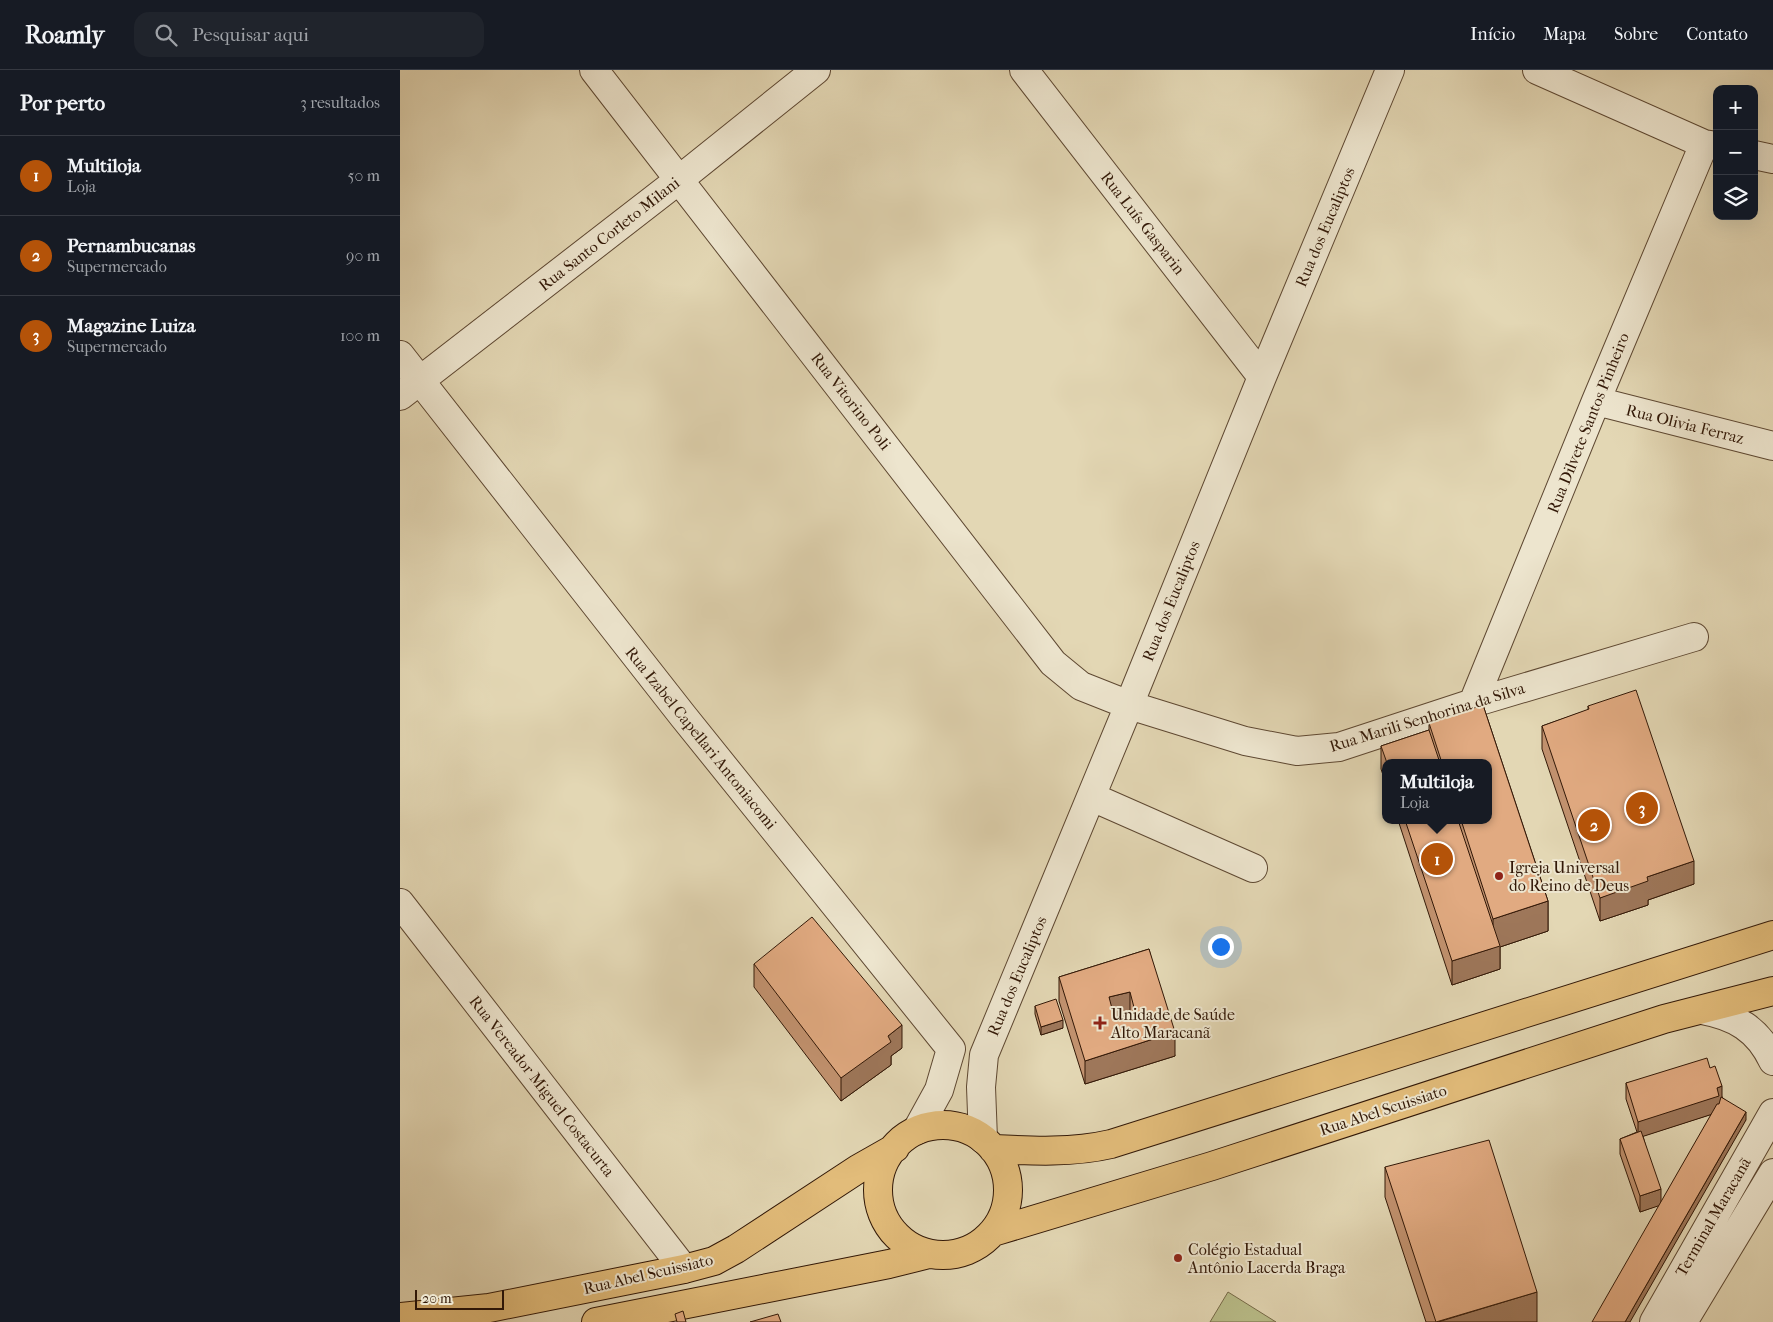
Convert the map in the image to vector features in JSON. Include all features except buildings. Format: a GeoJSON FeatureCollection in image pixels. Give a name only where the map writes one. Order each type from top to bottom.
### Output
{"type":"FeatureCollection","features":[{"type":"Feature","properties":{"kind":"main road"},"geometry":{"type":"LineString","coordinates":[[988,1144],[1026,1151],[1087,1150],[1111,1144],[1773,935]]}},
{"type":"Feature","properties":{"kind":"main road","name":"Rua Abel Scuissiato"},"geometry":{"type":"LineString","coordinates":[[993,1232],[1212,1166],[1664,1019],[1773,991]]}},
{"type":"Feature","properties":{"kind":"main road"},"geometry":{"type":"LineString","coordinates":[[608,1321],[880,1266],[929,1254],[953,1255],[975,1247],[993,1232],[1003,1216],[1008,1198],[1007,1179],[1002,1163],[988,1144],[963,1128],[940,1125],[917,1130],[905,1137],[884,1162],[879,1180],[878,1198],[882,1216],[893,1234],[910,1247],[929,1254]]}},
{"type":"Feature","properties":{"kind":"main road","name":"Rua Abel Scuissiato"},"geometry":{"type":"LineString","coordinates":[[400,1317],[430,1318],[489,1308],[684,1269],[714,1261],[736,1249],[858,1169],[895,1148]]}},
{"type":"Feature","properties":{"kind":"street","name":"Rua Vitorino Poli"},"geometry":{"type":"LineString","coordinates":[[594,70],[1053,663],[1081,686],[1129,705]]}},
{"type":"Feature","properties":{"kind":"street","name":"Rua Santo Corleto Milani"},"geometry":{"type":"LineString","coordinates":[[410,388],[680,179],[816,70]]}},
{"type":"Feature","properties":{"kind":"street","name":"Rua Luís Gasparin"},"geometry":{"type":"LineString","coordinates":[[1024,70],[1262,377]]}},
{"type":"Feature","properties":{"kind":"street","name":"Rua dos Eucaliptos"},"geometry":{"type":"LineString","coordinates":[[988,1144],[981,1087],[984,1055],[1092,797],[1262,377],[1390,70]]}},
{"type":"Feature","properties":{"kind":"street"},"geometry":{"type":"LineString","coordinates":[[1537,70],[1710,145]]}},
{"type":"Feature","properties":{"kind":"street","name":"Rua Dilvete Santos Pinheiro"},"geometry":{"type":"LineString","coordinates":[[1473,703],[1596,401],[1710,145]]}},
{"type":"Feature","properties":{"kind":"street"},"geometry":{"type":"LineString","coordinates":[[1758,156],[1773,159]]}},
{"type":"Feature","properties":{"kind":"street","name":"Rua Izabel Capellari Antoniacomi"},"geometry":{"type":"LineString","coordinates":[[400,355],[410,388],[683,716],[951,1049]]}},
{"type":"Feature","properties":{"kind":"street","name":"Rua Olivia Ferraz"},"geometry":{"type":"LineString","coordinates":[[1596,401],[1773,446]]}},
{"type":"Feature","properties":{"kind":"street","name":"Rua Marili Senhorina da Silva"},"geometry":{"type":"LineString","coordinates":[[1129,705],[1245,741],[1297,751],[1339,747],[1473,703],[1694,636]]}},
{"type":"Feature","properties":{"kind":"street"},"geometry":{"type":"LineString","coordinates":[[1092,797],[1253,868]]}},
{"type":"Feature","properties":{"kind":"street","name":"Rua Vereador Miguel Costacurta"},"geometry":{"type":"LineString","coordinates":[[400,903],[684,1269]]}},
{"type":"Feature","properties":{"kind":"street"},"geometry":{"type":"LineString","coordinates":[[1702,1010],[1722,1014],[1740,1022],[1756,1034],[1768,1050],[1773,1061]]}},
{"type":"Feature","properties":{"kind":"street"},"geometry":{"type":"LineString","coordinates":[[917,1130],[939,1090],[951,1049],[984,1055]]}},
{"type":"Feature","properties":{"kind":"street","name":"Terminal Maracanã"},"geometry":{"type":"LineString","coordinates":[[1654,1322],[1773,1113]]}},
{"type":"Feature","properties":{"kind":"street"},"geometry":{"type":"LineString","coordinates":[[1683,1322],[1773,1173]]}},
{"type":"Feature","properties":{"kind":"green space"},"geometry":{"type":"Polygon","coordinates":[[[1228,1292],[1276,1322],[1210,1322],[1228,1292]]]}},
{"type":"Feature","properties":{"kind":"place","name":"Magazine Luiza"},"geometry":{"type":"Point","coordinates":[1642,808]}},
{"type":"Feature","properties":{"kind":"place","name":"Pernambucanas"},"geometry":{"type":"Point","coordinates":[1594,825]}},
{"type":"Feature","properties":{"kind":"place","name":"Multiloja"},"geometry":{"type":"Point","coordinates":[1437,859]}},
{"type":"Feature","properties":{"kind":"place","name":"Igreja Universal do Reino de Deus"},"geometry":{"type":"Point","coordinates":[1499,876]}},
{"type":"Feature","properties":{"kind":"place","name":"Unidade de Saúde Alto Maracanã"},"geometry":{"type":"Point","coordinates":[1100,1023]}},
{"type":"Feature","properties":{"kind":"place","name":"Colégio Estadual Antônio Lacerda Braga"},"geometry":{"type":"Point","coordinates":[1178,1258]}}]}
